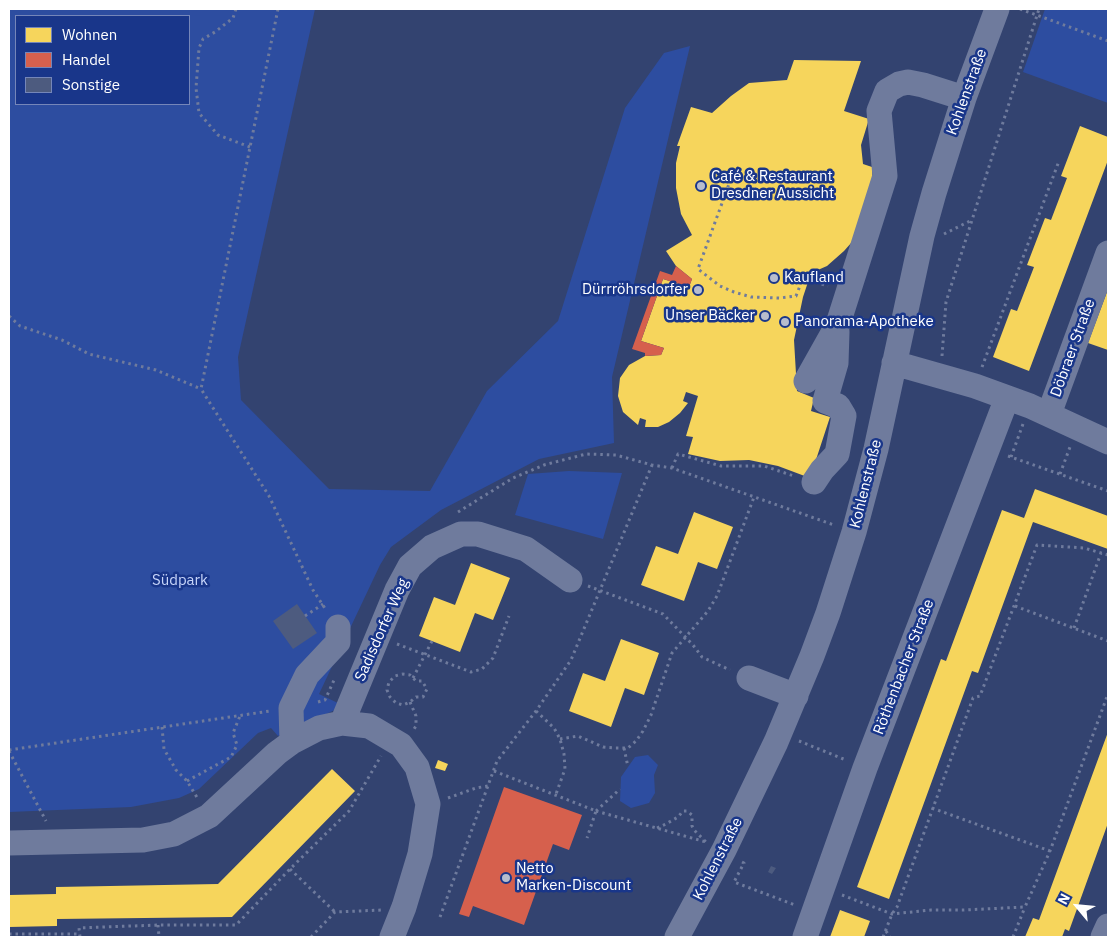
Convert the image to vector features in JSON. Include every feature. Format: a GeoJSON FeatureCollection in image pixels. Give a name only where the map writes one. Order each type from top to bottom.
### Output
{"type":"FeatureCollection","features":[{"type":"Feature","properties":{"kind":"street","name":"Kohlenstraße"},"geometry":{"type":"LineString","coordinates":[[677,937],[724,850],[780,733],[828,613],[854,532],[876,449],[900,333],[946,151],[997,9]]}},
{"type":"Feature","properties":{"kind":"street"},"geometry":{"type":"LineString","coordinates":[[806,381],[840,318],[885,176],[879,110],[887,91],[899,84],[908,82],[964,98]]}},
{"type":"Feature","properties":{"kind":"street","name":"Döbraer Straße"},"geometry":{"type":"LineString","coordinates":[[1029,406],[1108,253]]}},
{"type":"Feature","properties":{"kind":"street"},"geometry":{"type":"LineString","coordinates":[[814,482],[837,454],[844,416],[838,406],[825,400],[836,363],[840,318]]}},
{"type":"Feature","properties":{"kind":"street","name":"Döbraer Straße"},"geometry":{"type":"LineString","coordinates":[[894,364],[975,386],[1029,406],[1108,442]]}},
{"type":"Feature","properties":{"kind":"street","name":"Röthenbacher Straße"},"geometry":{"type":"LineString","coordinates":[[805,937],[865,768],[988,449],[1029,406]]}},
{"type":"Feature","properties":{"kind":"street","name":"Sadisdorfer Weg"},"geometry":{"type":"LineString","coordinates":[[342,723],[397,590],[410,566],[432,547],[461,534],[478,534],[526,549],[570,580]]}},
{"type":"Feature","properties":{"kind":"street"},"geometry":{"type":"LineString","coordinates":[[292,742],[291,708],[307,675],[338,642],[338,627]]}},
{"type":"Feature","properties":{"kind":"street"},"geometry":{"type":"LineString","coordinates":[[738,673],[796,696]]}},
{"type":"Feature","properties":{"kind":"street"},"geometry":{"type":"LineString","coordinates":[[9,843],[143,840],[174,834],[209,816],[292,742],[318,728],[342,723],[369,726],[401,745],[417,767],[428,804],[420,854],[404,907],[392,937]]}},
{"type":"Feature","properties":{"kind":"street"},"geometry":{"type":"LineString","coordinates":[[1103,937],[1108,926]]}},
{"type":"Feature","properties":{"kind":"path"},"geometry":{"type":"LineString","coordinates":[[236,9],[232,18],[203,39],[199,48],[196,88],[200,113],[218,135],[250,147]]}},
{"type":"Feature","properties":{"kind":"path"},"geometry":{"type":"LineString","coordinates":[[201,389],[278,9]]}},
{"type":"Feature","properties":{"kind":"path"},"geometry":{"type":"LineString","coordinates":[[1020,9],[1108,41]]}},
{"type":"Feature","properties":{"kind":"path"},"geometry":{"type":"LineString","coordinates":[[941,376],[946,302],[1039,9]]}},
{"type":"Feature","properties":{"kind":"path"},"geometry":{"type":"LineString","coordinates":[[975,386],[1059,161]]}},
{"type":"Feature","properties":{"kind":"path"},"geometry":{"type":"LineString","coordinates":[[733,173],[698,269],[720,286],[751,297],[780,298],[796,296],[803,278],[825,285]]}},
{"type":"Feature","properties":{"kind":"path"},"geometry":{"type":"LineString","coordinates":[[925,228],[946,234],[972,220]]}},
{"type":"Feature","properties":{"kind":"path"},"geometry":{"type":"LineString","coordinates":[[9,316],[20,326],[62,340],[89,354],[156,370],[201,389],[269,496],[313,590]]}},
{"type":"Feature","properties":{"kind":"path"},"geometry":{"type":"LineString","coordinates":[[840,318],[900,333]]}},
{"type":"Feature","properties":{"kind":"path"},"geometry":{"type":"LineString","coordinates":[[1011,457],[1029,406]]}},
{"type":"Feature","properties":{"kind":"path"},"geometry":{"type":"LineString","coordinates":[[1060,474],[1076,428]]}},
{"type":"Feature","properties":{"kind":"path"},"geometry":{"type":"LineString","coordinates":[[988,449],[1108,492]]}},
{"type":"Feature","properties":{"kind":"path"},"geometry":{"type":"LineString","coordinates":[[457,513],[513,478],[544,465],[586,454],[616,455],[652,465],[672,468],[854,532]]}},
{"type":"Feature","properties":{"kind":"path"},"geometry":{"type":"LineString","coordinates":[[672,468],[678,454],[721,466],[764,466],[814,482]]}},
{"type":"Feature","properties":{"kind":"path"},"geometry":{"type":"LineString","coordinates":[[440,917],[497,761],[536,711],[571,660],[652,465]]}},
{"type":"Feature","properties":{"kind":"path"},"geometry":{"type":"LineString","coordinates":[[560,739],[578,736],[603,747],[624,748],[628,748],[636,742],[644,732],[672,653],[708,611],[717,596],[754,497]]}},
{"type":"Feature","properties":{"kind":"path"},"geometry":{"type":"LineString","coordinates":[[883,937],[892,914],[897,907],[972,698],[980,696],[1037,545],[1084,548],[1108,555]]}},
{"type":"Feature","properties":{"kind":"path"},"geometry":{"type":"LineString","coordinates":[[1074,628],[1101,552]]}},
{"type":"Feature","properties":{"kind":"path"},"geometry":{"type":"LineString","coordinates":[[570,580],[663,614],[702,657],[738,673]]}},
{"type":"Feature","properties":{"kind":"path"},"geometry":{"type":"LineString","coordinates":[[305,616],[323,604]]}},
{"type":"Feature","properties":{"kind":"path"},"geometry":{"type":"LineString","coordinates":[[1014,606],[1108,641]]}},
{"type":"Feature","properties":{"kind":"path"},"geometry":{"type":"LineString","coordinates":[[377,638],[471,672],[482,669],[493,658],[509,616]]}},
{"type":"Feature","properties":{"kind":"path"},"geometry":{"type":"LineString","coordinates":[[414,678],[432,641]]}},
{"type":"Feature","properties":{"kind":"path"},"geometry":{"type":"LineString","coordinates":[[402,674],[414,678],[426,684],[426,692],[423,696],[416,697],[403,705],[396,703],[390,698],[387,690],[389,682],[394,676],[402,674]]}},
{"type":"Feature","properties":{"kind":"path"},"geometry":{"type":"LineString","coordinates":[[1013,937],[1050,851],[1108,694]]}},
{"type":"Feature","properties":{"kind":"path"},"geometry":{"type":"LineString","coordinates":[[47,842],[45,818],[9,751],[291,708]]}},
{"type":"Feature","properties":{"kind":"path"},"geometry":{"type":"LineString","coordinates":[[536,711],[554,728],[560,739],[564,754],[564,769],[555,794]]}},
{"type":"Feature","properties":{"kind":"path"},"geometry":{"type":"LineString","coordinates":[[187,781],[231,757],[237,745],[234,733],[240,716]]}},
{"type":"Feature","properties":{"kind":"path"},"geometry":{"type":"LineString","coordinates":[[162,727],[164,749],[176,770],[187,781],[209,816]]}},
{"type":"Feature","properties":{"kind":"path"},"geometry":{"type":"LineString","coordinates":[[780,733],[865,768]]}},
{"type":"Feature","properties":{"kind":"path"},"geometry":{"type":"LineString","coordinates":[[9,934],[80,936],[79,928],[236,925],[349,811],[391,738]]}},
{"type":"Feature","properties":{"kind":"path"},"geometry":{"type":"LineString","coordinates":[[624,748],[628,767]]}},
{"type":"Feature","properties":{"kind":"path"},"geometry":{"type":"LineString","coordinates":[[494,771],[596,811]]}},
{"type":"Feature","properties":{"kind":"path"},"geometry":{"type":"LineString","coordinates":[[453,796],[488,786]]}},
{"type":"Feature","properties":{"kind":"path"},"geometry":{"type":"LineString","coordinates":[[586,838],[596,811],[620,789]]}},
{"type":"Feature","properties":{"kind":"path"},"geometry":{"type":"LineString","coordinates":[[932,808],[1050,851]]}},
{"type":"Feature","properties":{"kind":"path"},"geometry":{"type":"LineString","coordinates":[[655,828],[678,817],[683,811],[687,812],[692,815],[694,830],[706,842]]}},
{"type":"Feature","properties":{"kind":"path"},"geometry":{"type":"LineString","coordinates":[[290,869],[335,912]]}},
{"type":"Feature","properties":{"kind":"path"},"geometry":{"type":"LineString","coordinates":[[822,888],[892,914],[932,910],[1025,907]]}},
{"type":"Feature","properties":{"kind":"path"},"geometry":{"type":"LineString","coordinates":[[311,937],[335,912],[404,907]]}},
{"type":"Feature","properties":{"kind":"path"},"geometry":{"type":"LineString","coordinates":[[158,925],[159,937]]}},
{"type":"Feature","properties":{"kind":"path"},"geometry":{"type":"LineString","coordinates":[[886,930],[890,937]]}},
{"type":"Feature","properties":{"kind":"green space","name":"Südpark"},"geometry":{"type":"Polygon","coordinates":[[[9,9],[315,9],[238,357],[241,400],[329,489],[430,491],[487,391],[558,321],[625,108],[664,53],[690,46],[612,377],[614,443],[539,459],[441,510],[391,547],[380,565],[319,694],[340,704],[337,709],[278,736],[271,728],[258,733],[199,789],[179,798],[131,807],[9,812],[9,9]]]}},
{"type":"Feature","properties":{"kind":"green space"},"geometry":{"type":"Polygon","coordinates":[[[1045,9],[1108,9],[1108,103],[1023,72],[1045,9]]]}},
{"type":"Feature","properties":{"kind":"green space"},"geometry":{"type":"Polygon","coordinates":[[[569,471],[622,473],[603,539],[515,515],[528,474],[569,471]]]}},
{"type":"Feature","properties":{"kind":"green space"},"geometry":{"type":"Polygon","coordinates":[[[648,755],[658,765],[654,775],[655,793],[649,803],[631,808],[620,801],[621,777],[635,757],[648,755]]]}},
{"type":"Feature","properties":{"kind":"building: Wohnen"},"geometry":{"type":"Polygon","coordinates":[[[794,60],[861,61],[844,111],[869,119],[861,145],[863,164],[872,167],[873,190],[859,234],[827,266],[811,273],[803,297],[794,340],[797,391],[814,398],[811,411],[830,417],[810,478],[778,466],[749,460],[720,461],[688,454],[693,437],[686,436],[698,396],[686,392],[683,401],[688,403],[680,413],[669,422],[658,427],[645,427],[646,420],[640,418],[638,425],[623,412],[618,396],[620,378],[629,365],[645,356],[661,355],[664,348],[641,341],[663,279],[689,287],[692,279],[676,266],[666,251],[692,235],[681,214],[676,188],[676,163],[680,146],[677,146],[691,107],[712,113],[749,83],[787,80],[794,60]]]}},
{"type":"Feature","properties":{"kind":"building: Wohnen"},"geometry":{"type":"Polygon","coordinates":[[[1080,126],[1108,137],[1108,160],[1029,371],[993,357],[1011,309],[1017,311],[1034,267],[1027,265],[1045,218],[1051,220],[1067,178],[1061,176],[1080,126]]]}},
{"type":"Feature","properties":{"kind":"building: Wohnen"},"geometry":{"type":"Polygon","coordinates":[[[1108,292],[1108,350],[1088,343],[1108,292]]]}},
{"type":"Feature","properties":{"kind":"building: Wohnen"},"geometry":{"type":"Polygon","coordinates":[[[1035,489],[1108,516],[1108,549],[1033,522],[978,673],[972,671],[889,899],[857,887],[941,659],[946,661],[1002,510],[1024,518],[1035,489]]]}},
{"type":"Feature","properties":{"kind":"building: Wohnen"},"geometry":{"type":"Polygon","coordinates":[[[694,512],[733,527],[717,569],[698,562],[684,601],[641,585],[656,546],[678,554],[694,512]]]}},
{"type":"Feature","properties":{"kind":"building: Wohnen"},"geometry":{"type":"Polygon","coordinates":[[[471,563],[510,578],[493,620],[475,613],[460,652],[419,636],[434,597],[455,605],[471,563]]]}},
{"type":"Feature","properties":{"kind":"building: Wohnen"},"geometry":{"type":"Polygon","coordinates":[[[621,639],[659,653],[644,695],[625,688],[611,727],[569,711],[583,673],[605,681],[621,639]]]}},
{"type":"Feature","properties":{"kind":"building: Wohnen"},"geometry":{"type":"Polygon","coordinates":[[[1108,732],[1108,823],[1069,931],[1065,929],[1062,937],[1025,937],[1033,918],[1039,920],[1108,732]]]}},
{"type":"Feature","properties":{"kind":"building: Wohnen"},"geometry":{"type":"Polygon","coordinates":[[[438,760],[448,764],[445,771],[435,768],[438,760]]]}},
{"type":"Feature","properties":{"kind":"building: Wohnen"},"geometry":{"type":"Polygon","coordinates":[[[332,769],[355,791],[232,917],[57,919],[57,926],[9,927],[9,895],[56,894],[56,887],[218,884],[332,769]]]}},
{"type":"Feature","properties":{"kind":"building: Wohnen"},"geometry":{"type":"Polygon","coordinates":[[[840,910],[870,921],[864,937],[830,937],[840,910]]]}},
{"type":"Feature","properties":{"kind":"building: Handel"},"geometry":{"type":"Polygon","coordinates":[[[676,266],[692,279],[689,287],[663,279],[641,341],[664,348],[661,355],[645,356],[645,353],[632,349],[660,271],[672,275],[676,266]]]}},
{"type":"Feature","properties":{"kind":"building: Handel","name":"Netto Marken-Discount"},"geometry":{"type":"Polygon","coordinates":[[[504,787],[582,815],[569,850],[553,844],[524,925],[473,906],[469,917],[459,914],[504,787]]]}},
{"type":"Feature","properties":{"kind":"building: Sonstige"},"geometry":{"type":"Polygon","coordinates":[[[297,604],[317,633],[293,649],[273,621],[297,604]]]}},
{"type":"Feature","properties":{"kind":"building: Sonstige"},"geometry":{"type":"Polygon","coordinates":[[[771,866],[776,868],[772,874],[768,872],[771,866]]]}},
{"type":"Feature","properties":{"kind":"place","name":"Café & Restaurant Dresdner Aussicht"},"geometry":{"type":"Point","coordinates":[701,186]}},
{"type":"Feature","properties":{"kind":"place","name":"Kaufland"},"geometry":{"type":"Point","coordinates":[774,278]}},
{"type":"Feature","properties":{"kind":"place","name":"Dürrröhrsdorfer"},"geometry":{"type":"Point","coordinates":[698,290]}},
{"type":"Feature","properties":{"kind":"place","name":"Unser Bäcker"},"geometry":{"type":"Point","coordinates":[765,316]}},
{"type":"Feature","properties":{"kind":"place","name":"Panorama-Apotheke"},"geometry":{"type":"Point","coordinates":[785,322]}},
{"type":"Feature","properties":{"kind":"place","name":"Netto Marken-Discount"},"geometry":{"type":"Point","coordinates":[506,878]}}]}
